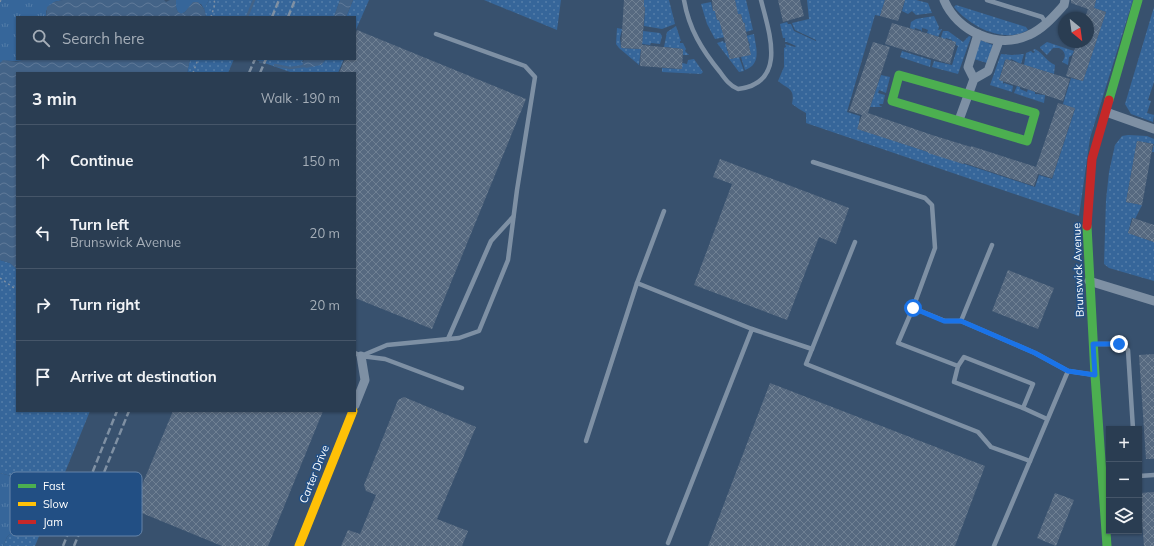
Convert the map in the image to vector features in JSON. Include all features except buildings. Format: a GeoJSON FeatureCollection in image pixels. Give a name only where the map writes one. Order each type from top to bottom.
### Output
{"type":"FeatureCollection","features":[{"type":"Feature","properties":{"kind":"street"},"geometry":{"type":"LineString","coordinates":[[944,0],[952,14],[969,30],[992,40],[999,41],[1011,41],[1028,36],[1064,5],[1065,0]]}},
{"type":"Feature","properties":{"kind":"street","name":"Brunswick Avenue"},"geometry":{"type":"LineString","coordinates":[[1106,486],[1095,375],[1087,232],[1092,159],[1138,0]]}},
{"type":"Feature","properties":{"kind":"street"},"geometry":{"type":"LineString","coordinates":[[974,79],[968,67],[978,34]]}},
{"type":"Feature","properties":{"kind":"street"},"geometry":{"type":"LineString","coordinates":[[959,120],[974,79],[988,71],[999,41]]}},
{"type":"Feature","properties":{"kind":"street"},"geometry":{"type":"LineString","coordinates":[[899,75],[969,94],[1035,113],[1026,141],[892,101],[899,75]]}},
{"type":"Feature","properties":{"kind":"street"},"geometry":{"type":"LineString","coordinates":[[1106,112],[1154,129]]}},
{"type":"Feature","properties":{"kind":"street"},"geometry":{"type":"LineString","coordinates":[[1089,280],[1154,301]]}},
{"type":"Feature","properties":{"kind":"street"},"geometry":{"type":"LineString","coordinates":[[356,402],[365,380],[358,355]]}},
{"type":"Feature","properties":{"kind":"street","name":"Carter Drive"},"geometry":{"type":"LineString","coordinates":[[299,546],[353,412]]}},
{"type":"Feature","properties":{"kind":"street","name":"Brunswick Avenue"},"geometry":{"type":"LineString","coordinates":[[1106,498],[1107,546]]}},
{"type":"Feature","properties":{"kind":"lane"},"geometry":{"type":"LineString","coordinates":[[684,0],[690,23],[700,46],[730,85],[738,89],[756,84],[767,73],[770,66],[772,51],[761,0]]}},
{"type":"Feature","properties":{"kind":"lane"},"geometry":{"type":"LineString","coordinates":[[987,0],[1042,17],[1046,22]]}},
{"type":"Feature","properties":{"kind":"lane"},"geometry":{"type":"LineString","coordinates":[[358,355],[387,346],[459,338],[479,331],[508,260],[513,217],[535,77],[525,66],[436,34]]}},
{"type":"Feature","properties":{"kind":"lane"},"geometry":{"type":"LineString","coordinates":[[813,162],[925,198],[932,205],[935,248],[913,308],[898,343],[958,366]]}},
{"type":"Feature","properties":{"kind":"lane"},"geometry":{"type":"LineString","coordinates":[[586,441],[637,283],[664,211]]}},
{"type":"Feature","properties":{"kind":"lane"},"geometry":{"type":"LineString","coordinates":[[448,339],[491,241],[513,217]]}},
{"type":"Feature","properties":{"kind":"lane"},"geometry":{"type":"LineString","coordinates":[[855,242],[806,364],[978,432],[991,447],[1030,461]]}},
{"type":"Feature","properties":{"kind":"lane"},"geometry":{"type":"LineString","coordinates":[[961,321],[992,245]]}},
{"type":"Feature","properties":{"kind":"lane"},"geometry":{"type":"LineString","coordinates":[[637,283],[752,329],[812,349]]}},
{"type":"Feature","properties":{"kind":"lane"},"geometry":{"type":"LineString","coordinates":[[913,308],[944,321],[961,321],[1035,353],[1068,371],[1095,375]]}},
{"type":"Feature","properties":{"kind":"lane"},"geometry":{"type":"LineString","coordinates":[[668,543],[752,329]]}},
{"type":"Feature","properties":{"kind":"lane"},"geometry":{"type":"LineString","coordinates":[[1093,344],[1119,344],[1128,350],[1133,426]]}},
{"type":"Feature","properties":{"kind":"lane"},"geometry":{"type":"LineString","coordinates":[[358,355],[385,359],[462,388]]}},
{"type":"Feature","properties":{"kind":"lane"},"geometry":{"type":"LineString","coordinates":[[1023,408],[1033,384],[964,357],[958,366],[954,382],[1023,408],[1047,419]]}},
{"type":"Feature","properties":{"kind":"lane"},"geometry":{"type":"LineString","coordinates":[[994,546],[1068,371]]}},
{"type":"Feature","properties":{"kind":"lane"},"geometry":{"type":"LineString","coordinates":[[1142,476],[1154,475]]}},
{"type":"Feature","properties":{"kind":"path"},"geometry":{"type":"LineString","coordinates":[[211,16],[215,4],[214,0]]}},
{"type":"Feature","properties":{"kind":"path"},"geometry":{"type":"LineString","coordinates":[[193,72],[198,60]]}},
{"type":"Feature","properties":{"kind":"path"},"geometry":{"type":"LineString","coordinates":[[0,278],[16,289]]}},
{"type":"Feature","properties":{"kind":"green space"},"geometry":{"type":"Polygon","coordinates":[[[0,0],[63,0],[54,2],[46,11],[46,16],[16,16],[16,60],[23,60],[6,61],[0,63],[0,0]]]}},
{"type":"Feature","properties":{"kind":"green space"},"geometry":{"type":"Polygon","coordinates":[[[176,0],[209,0],[204,9],[201,4],[193,3],[185,12],[181,14],[177,10],[176,0]]]}},
{"type":"Feature","properties":{"kind":"green space"},"geometry":{"type":"Polygon","coordinates":[[[209,0],[340,0],[334,16],[206,16],[204,9],[209,0]]]}},
{"type":"Feature","properties":{"kind":"green space"},"geometry":{"type":"Polygon","coordinates":[[[353,0],[369,0],[356,30],[356,16],[346,16],[353,0]]]}},
{"type":"Feature","properties":{"kind":"green space"},"geometry":{"type":"Polygon","coordinates":[[[484,0],[561,0],[557,30],[484,0]]]}},
{"type":"Feature","properties":{"kind":"green space"},"geometry":{"type":"Polygon","coordinates":[[[644,0],[669,0],[675,24],[662,29],[644,26],[644,0]]]}},
{"type":"Feature","properties":{"kind":"green space"},"geometry":{"type":"Polygon","coordinates":[[[735,0],[746,0],[753,30],[745,32],[745,23],[743,23],[741,14],[737,14],[735,0]]]}},
{"type":"Feature","properties":{"kind":"green space"},"geometry":{"type":"Polygon","coordinates":[[[807,0],[885,0],[880,16],[875,15],[847,112],[860,116],[858,129],[1035,187],[1039,175],[1052,179],[1075,109],[1063,104],[1071,78],[1083,81],[1106,12],[1094,8],[1096,0],[1133,0],[1090,138],[1079,216],[806,123],[806,113],[792,104],[792,92],[778,81],[784,67],[785,44],[796,46],[785,42],[780,24],[787,22],[788,24],[791,24],[794,31],[816,41],[795,30],[792,23],[809,19],[807,0]]]}},
{"type":"Feature","properties":{"kind":"green space"},"geometry":{"type":"Polygon","coordinates":[[[905,0],[916,0],[928,3],[932,13],[916,15],[912,11],[908,14],[902,11],[905,0]]]}},
{"type":"Feature","properties":{"kind":"green space"},"geometry":{"type":"Polygon","coordinates":[[[711,2],[717,20],[721,21],[721,28],[725,37],[715,39],[707,24],[701,4],[711,2]]]}},
{"type":"Feature","properties":{"kind":"green space"},"geometry":{"type":"Polygon","coordinates":[[[956,5],[1026,27],[1028,30],[1018,34],[1008,35],[988,31],[969,21],[954,7],[956,5]]]}},
{"type":"Feature","properties":{"kind":"green space"},"geometry":{"type":"Polygon","coordinates":[[[1154,7],[1154,82],[1148,100],[1151,101],[1147,113],[1154,115],[1153,122],[1131,114],[1125,104],[1154,7]]]}},
{"type":"Feature","properties":{"kind":"green space"},"geometry":{"type":"Polygon","coordinates":[[[934,16],[939,27],[938,30],[942,29],[938,37],[927,33],[928,30],[926,29],[922,28],[922,32],[921,30],[915,28],[914,30],[910,28],[911,22],[916,19],[934,16]]]}},
{"type":"Feature","properties":{"kind":"green space"},"geometry":{"type":"Polygon","coordinates":[[[676,26],[681,41],[680,43],[683,43],[686,49],[685,51],[689,55],[683,55],[683,49],[664,47],[667,32],[676,26]]]}},
{"type":"Feature","properties":{"kind":"green space"},"geometry":{"type":"Polygon","coordinates":[[[617,28],[622,29],[620,38],[621,48],[641,49],[639,65],[616,44],[617,28]]]}},
{"type":"Feature","properties":{"kind":"green space"},"geometry":{"type":"Polygon","coordinates":[[[643,31],[660,33],[662,36],[660,44],[642,44],[643,31]]]}},
{"type":"Feature","properties":{"kind":"green space"},"geometry":{"type":"Polygon","coordinates":[[[943,31],[948,31],[963,42],[969,36],[971,37],[958,74],[932,67],[934,61],[952,65],[958,46],[952,42],[952,40],[946,38],[945,40],[941,37],[943,31]]]}},
{"type":"Feature","properties":{"kind":"green space"},"geometry":{"type":"Polygon","coordinates":[[[754,34],[757,50],[756,60],[754,64],[745,70],[741,57],[750,45],[746,36],[754,34]]]}},
{"type":"Feature","properties":{"kind":"green space"},"geometry":{"type":"Polygon","coordinates":[[[980,40],[993,45],[987,63],[974,59],[980,40]]]}},
{"type":"Feature","properties":{"kind":"green space"},"geometry":{"type":"Polygon","coordinates":[[[723,41],[724,43],[726,42],[730,59],[739,57],[744,71],[739,72],[717,43],[723,41]]]}},
{"type":"Feature","properties":{"kind":"green space"},"geometry":{"type":"Polygon","coordinates":[[[1047,42],[1058,46],[1058,48],[1053,48],[1047,55],[1040,47],[1047,42]]]}},
{"type":"Feature","properties":{"kind":"green space"},"geometry":{"type":"Polygon","coordinates":[[[1059,48],[1074,51],[1069,57],[1068,65],[1062,62],[1065,56],[1059,48]]]}},
{"type":"Feature","properties":{"kind":"green space"},"geometry":{"type":"Polygon","coordinates":[[[1035,49],[1055,65],[1054,74],[1024,65],[1026,53],[1031,51],[1033,53],[1035,52],[1033,50],[1035,49]]]}},
{"type":"Feature","properties":{"kind":"green space"},"geometry":{"type":"Polygon","coordinates":[[[902,51],[931,60],[930,67],[900,57],[902,51]]]}},
{"type":"Feature","properties":{"kind":"green space"},"geometry":{"type":"Polygon","coordinates":[[[1001,54],[1024,54],[1021,64],[1011,59],[1010,61],[1005,60],[999,80],[1003,81],[1003,84],[1013,86],[1012,92],[990,85],[1001,54]]]}},
{"type":"Feature","properties":{"kind":"green space"},"geometry":{"type":"Polygon","coordinates":[[[694,59],[703,72],[701,74],[662,72],[662,68],[681,69],[682,63],[687,64],[688,60],[694,59]]]}},
{"type":"Feature","properties":{"kind":"green space"},"geometry":{"type":"Polygon","coordinates":[[[190,60],[234,60],[228,72],[187,72],[190,60]]]}},
{"type":"Feature","properties":{"kind":"green space"},"geometry":{"type":"Polygon","coordinates":[[[256,60],[303,60],[302,62],[321,65],[325,60],[344,60],[338,72],[290,72],[256,60]]]}},
{"type":"Feature","properties":{"kind":"green space"},"geometry":{"type":"Polygon","coordinates":[[[881,75],[890,77],[886,93],[879,90],[878,93],[885,95],[883,104],[879,105],[882,107],[870,107],[881,75]]]}},
{"type":"Feature","properties":{"kind":"green space"},"geometry":{"type":"Polygon","coordinates":[[[1017,86],[1027,92],[1028,89],[1035,92],[1035,94],[1045,95],[1044,103],[1014,93],[1017,86]]]}},
{"type":"Feature","properties":{"kind":"green space"},"geometry":{"type":"Polygon","coordinates":[[[1122,136],[1147,136],[1154,139],[1154,144],[1137,141],[1126,202],[1142,205],[1135,219],[1132,218],[1128,233],[1154,242],[1154,281],[1109,268],[1104,264],[1106,200],[1109,172],[1115,145],[1122,136]]]}},
{"type":"Feature","properties":{"kind":"green space"},"geometry":{"type":"Polygon","coordinates":[[[0,260],[10,263],[16,268],[16,412],[90,412],[65,472],[10,472],[10,476],[0,473],[0,260]]]}},
{"type":"Feature","properties":{"kind":"green space"},"geometry":{"type":"Polygon","coordinates":[[[0,473],[10,476],[10,534],[3,546],[0,546],[0,473]]]}},
{"type":"Feature","properties":{"kind":"green space"},"geometry":{"type":"Polygon","coordinates":[[[10,534],[10,536],[39,536],[35,546],[3,546],[10,534]]]}},
{"type":"Feature","properties":{"kind":"water"},"geometry":{"type":"Polygon","coordinates":[[[63,0],[164,0],[166,2],[176,0],[177,10],[181,14],[185,12],[193,2],[198,2],[204,9],[206,16],[46,16],[47,7],[54,2],[63,0]]]}},
{"type":"Feature","properties":{"kind":"water"},"geometry":{"type":"Polygon","coordinates":[[[340,0],[353,0],[346,16],[334,16],[340,0]]]}},
{"type":"Feature","properties":{"kind":"water"},"geometry":{"type":"Polygon","coordinates":[[[3,60],[16,62],[23,60],[190,60],[187,72],[16,72],[16,268],[10,263],[0,260],[0,63],[3,60]]]}},
{"type":"Feature","properties":{"kind":"water"},"geometry":{"type":"Polygon","coordinates":[[[304,60],[325,60],[321,65],[306,68],[302,66],[304,60]]]}},
{"type":"Feature","properties":{"kind":"waterway"},"geometry":{"type":"LineString","coordinates":[[247,16],[254,0]]}},
{"type":"Feature","properties":{"kind":"waterway"},"geometry":{"type":"LineString","coordinates":[[275,65],[290,68],[304,66]]}},
{"type":"Feature","properties":{"kind":"railway"},"geometry":{"type":"LineString","coordinates":[[272,16],[279,0]]}},
{"type":"Feature","properties":{"kind":"railway"},"geometry":{"type":"LineString","coordinates":[[288,16],[295,0]]}},
{"type":"Feature","properties":{"kind":"railway"},"geometry":{"type":"LineString","coordinates":[[249,72],[255,60]]}},
{"type":"Feature","properties":{"kind":"railway"},"geometry":{"type":"LineString","coordinates":[[260,72],[266,60]]}},
{"type":"Feature","properties":{"kind":"railway"},"geometry":{"type":"LineString","coordinates":[[93,472],[117,412]]}},
{"type":"Feature","properties":{"kind":"railway"},"geometry":{"type":"LineString","coordinates":[[104,472],[129,412]]}},
{"type":"Feature","properties":{"kind":"railway"},"geometry":{"type":"LineString","coordinates":[[63,546],[67,536]]}},
{"type":"Feature","properties":{"kind":"railway"},"geometry":{"type":"LineString","coordinates":[[74,546],[78,536]]}},
{"type":"Feature","properties":{"kind":"traffic: fast"},"geometry":{"type":"LineString","coordinates":[[1109,100],[1138,0]]}},
{"type":"Feature","properties":{"kind":"traffic: fast"},"geometry":{"type":"LineString","coordinates":[[899,75],[1035,113],[1027,141],[892,101],[899,75]]}},
{"type":"Feature","properties":{"kind":"traffic: fast"},"geometry":{"type":"LineString","coordinates":[[1087,226],[1095,375],[1107,546]]}},
{"type":"Feature","properties":{"kind":"traffic: slow"},"geometry":{"type":"LineString","coordinates":[[299,546],[353,412]]}},
{"type":"Feature","properties":{"kind":"traffic: jam"},"geometry":{"type":"LineString","coordinates":[[1087,226],[1092,159],[1109,100]]}},
{"type":"Feature","properties":{"kind":"route"},"geometry":{"type":"LineString","coordinates":[[913,308],[944,321],[961,321],[1035,353],[1068,371],[1095,375],[1093,344],[1119,344]]}}]}
